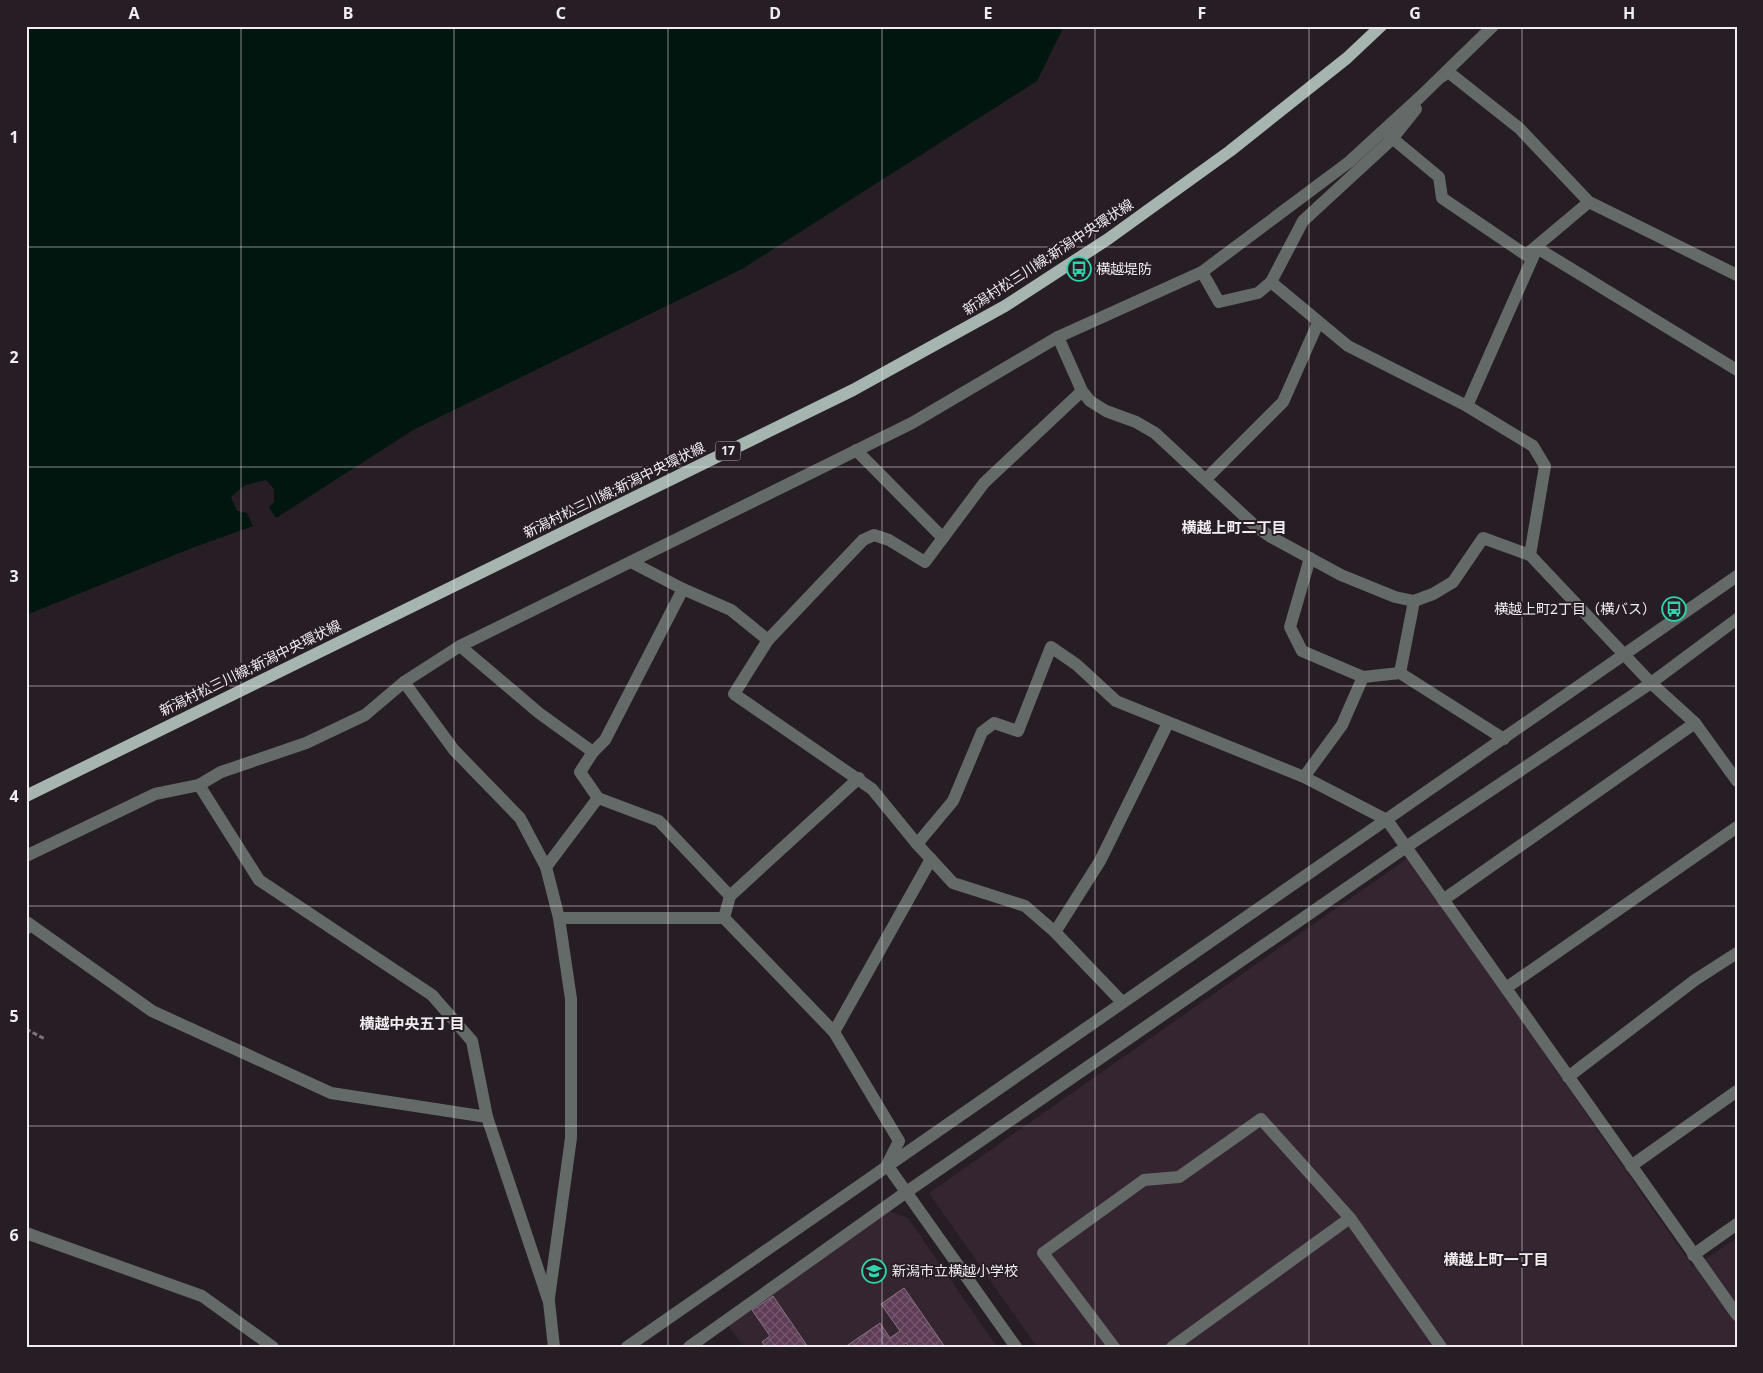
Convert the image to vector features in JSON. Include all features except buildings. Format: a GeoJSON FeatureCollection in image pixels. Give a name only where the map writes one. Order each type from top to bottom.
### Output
{"type":"FeatureCollection","features":[{"type":"Feature","properties":{"kind":"main road","name":"新潟村松三川線;新潟中央環状線"},"geometry":{"type":"LineString","coordinates":[[26,796],[853,390],[1005,306],[1108,239],[1230,151],[1347,58],[1381,26]]}},
{"type":"Feature","properties":{"kind":"street"},"geometry":{"type":"LineString","coordinates":[[1202,272],[1219,302],[1258,293],[1271,282],[1303,221],[1388,135],[1448,70],[1493,26]]}},
{"type":"Feature","properties":{"kind":"street"},"geometry":{"type":"LineString","coordinates":[[1448,70],[1519,128],[1589,202],[1737,275]]}},
{"type":"Feature","properties":{"kind":"street"},"geometry":{"type":"LineString","coordinates":[[1388,135],[1439,177],[1442,198],[1526,255],[1537,248],[1589,202]]}},
{"type":"Feature","properties":{"kind":"street"},"geometry":{"type":"LineString","coordinates":[[26,856],[155,794],[198,785],[220,772],[306,744],[365,715],[404,682],[460,646],[912,423],[1058,337],[1202,272],[1388,135]]}},
{"type":"Feature","properties":{"kind":"street"},"geometry":{"type":"LineString","coordinates":[[1537,248],[1737,370]]}},
{"type":"Feature","properties":{"kind":"street"},"geometry":{"type":"LineString","coordinates":[[1467,406],[1537,248]]}},
{"type":"Feature","properties":{"kind":"street"},"geometry":{"type":"LineString","coordinates":[[1271,282],[1348,346],[1467,406],[1533,446],[1546,466],[1530,556]]}},
{"type":"Feature","properties":{"kind":"street"},"geometry":{"type":"LineString","coordinates":[[1206,478],[1283,402],[1318,322]]}},
{"type":"Feature","properties":{"kind":"street"},"geometry":{"type":"LineString","coordinates":[[1058,337],[1082,391],[1090,401],[1106,411],[1136,422],[1155,432],[1254,525],[1341,575],[1395,598],[1414,601],[1433,594],[1453,582],[1483,538],[1530,556],[1651,683],[1695,723],[1737,781]]}},
{"type":"Feature","properties":{"kind":"street"},"geometry":{"type":"LineString","coordinates":[[1082,391],[984,483],[925,562],[889,540],[874,534],[863,540],[768,640],[734,694],[859,778],[872,789],[952,883],[1025,906],[1055,932],[1122,1002]]}},
{"type":"Feature","properties":{"kind":"street"},"geometry":{"type":"LineString","coordinates":[[856,450],[943,538]]}},
{"type":"Feature","properties":{"kind":"street"},"geometry":{"type":"LineString","coordinates":[[1310,558],[1290,627],[1302,651],[1363,677],[1400,673],[1504,739]]}},
{"type":"Feature","properties":{"kind":"street"},"geometry":{"type":"LineString","coordinates":[[631,562],[683,589],[731,610],[768,640]]}},
{"type":"Feature","properties":{"kind":"street"},"geometry":{"type":"LineString","coordinates":[[627,1347],[1737,576]]}},
{"type":"Feature","properties":{"kind":"street"},"geometry":{"type":"LineString","coordinates":[[683,589],[605,740],[593,752],[580,772],[598,798],[659,821],[730,896]]}},
{"type":"Feature","properties":{"kind":"street"},"geometry":{"type":"LineString","coordinates":[[1400,673],[1414,601]]}},
{"type":"Feature","properties":{"kind":"street"},"geometry":{"type":"LineString","coordinates":[[689,1347],[905,1193],[1406,846],[1651,683],[1737,619]]}},
{"type":"Feature","properties":{"kind":"street"},"geometry":{"type":"LineString","coordinates":[[460,646],[539,713],[593,752]]}},
{"type":"Feature","properties":{"kind":"street"},"geometry":{"type":"LineString","coordinates":[[917,844],[953,802],[982,732],[994,723],[1018,731],[1050,647],[1077,665],[1116,701],[1304,777],[1386,820],[1737,1314]]}},
{"type":"Feature","properties":{"kind":"street"},"geometry":{"type":"LineString","coordinates":[[1304,777],[1342,725],[1363,677]]}},
{"type":"Feature","properties":{"kind":"street"},"geometry":{"type":"LineString","coordinates":[[404,682],[454,750],[520,818],[546,867],[559,918],[571,999],[571,1138],[549,1302]]}},
{"type":"Feature","properties":{"kind":"street"},"geometry":{"type":"LineString","coordinates":[[1055,932],[1100,862],[1168,723]]}},
{"type":"Feature","properties":{"kind":"street"},"geometry":{"type":"LineString","coordinates":[[1443,900],[1695,723]]}},
{"type":"Feature","properties":{"kind":"street"},"geometry":{"type":"LineString","coordinates":[[724,918],[730,896],[859,778]]}},
{"type":"Feature","properties":{"kind":"street"},"geometry":{"type":"LineString","coordinates":[[198,785],[259,880],[432,995],[472,1041],[487,1117],[549,1302],[554,1347]]}},
{"type":"Feature","properties":{"kind":"street"},"geometry":{"type":"LineString","coordinates":[[546,867],[598,798]]}},
{"type":"Feature","properties":{"kind":"street"},"geometry":{"type":"LineString","coordinates":[[1506,988],[1737,827]]}},
{"type":"Feature","properties":{"kind":"street"},"geometry":{"type":"LineString","coordinates":[[834,1032],[931,859]]}},
{"type":"Feature","properties":{"kind":"street"},"geometry":{"type":"LineString","coordinates":[[559,918],[724,918],[834,1032],[899,1141],[887,1165]]}},
{"type":"Feature","properties":{"kind":"street"},"geometry":{"type":"LineString","coordinates":[[26,929],[28,923],[152,1011],[331,1093],[487,1117]]}},
{"type":"Feature","properties":{"kind":"street"},"geometry":{"type":"LineString","coordinates":[[1568,1077],[1695,980],[1737,953]]}},
{"type":"Feature","properties":{"kind":"street"},"geometry":{"type":"LineString","coordinates":[[1631,1166],[1737,1091]]}},
{"type":"Feature","properties":{"kind":"street"},"geometry":{"type":"LineString","coordinates":[[1114,1347],[1043,1253],[1144,1180],[1179,1177],[1261,1119],[1350,1218],[1441,1347]]}},
{"type":"Feature","properties":{"kind":"street"},"geometry":{"type":"LineString","coordinates":[[887,1165],[905,1193],[1016,1347]]}},
{"type":"Feature","properties":{"kind":"street"},"geometry":{"type":"LineString","coordinates":[[1172,1347],[1350,1218]]}},
{"type":"Feature","properties":{"kind":"street"},"geometry":{"type":"LineString","coordinates":[[1693,1254],[1737,1224]]}},
{"type":"Feature","properties":{"kind":"street"},"geometry":{"type":"LineString","coordinates":[[26,1233],[202,1296],[273,1347]]}},
{"type":"Feature","properties":{"kind":"path"},"geometry":{"type":"LineString","coordinates":[[26,1029],[45,1039]]}},
{"type":"Feature","properties":{"kind":"shaded area"},"geometry":{"type":"Polygon","coordinates":[[[26,26],[1064,26],[1037,81],[742,269],[413,430],[276,518],[269,507],[274,502],[274,489],[266,480],[245,485],[231,497],[237,511],[247,513],[253,526],[192,548],[26,615],[26,26]]]}},
{"type":"Feature","properties":{"kind":"shaded area"},"geometry":{"type":"Polygon","coordinates":[[[1408,858],[1693,1267],[1737,1238],[1737,1347],[1037,1347],[929,1193],[1408,858]]]}},
{"type":"Feature","properties":{"kind":"shaded area","name":"新潟市立横越小学校"},"geometry":{"type":"Polygon","coordinates":[[[890,1211],[908,1218],[997,1347],[744,1347],[727,1324],[890,1211]]]}},
{"type":"Feature","properties":{"kind":"place","name":"横越堤防"},"geometry":{"type":"Point","coordinates":[1079,269]}},
{"type":"Feature","properties":{"kind":"place","name":"横越上町2丁目（横バス）"},"geometry":{"type":"Point","coordinates":[1674,609]}},
{"type":"Feature","properties":{"kind":"place","name":"新潟市立横越小学校"},"geometry":{"type":"Point","coordinates":[874,1271]}},
{"type":"Feature","properties":{"kind":"district","name":"横越上町二丁目"},"geometry":{"type":"Point","coordinates":[1234,528]}},
{"type":"Feature","properties":{"kind":"district","name":"横越中央五丁目"},"geometry":{"type":"Point","coordinates":[412,1024]}},
{"type":"Feature","properties":{"kind":"district","name":"横越上町一丁目"},"geometry":{"type":"Point","coordinates":[1496,1260]}}]}
